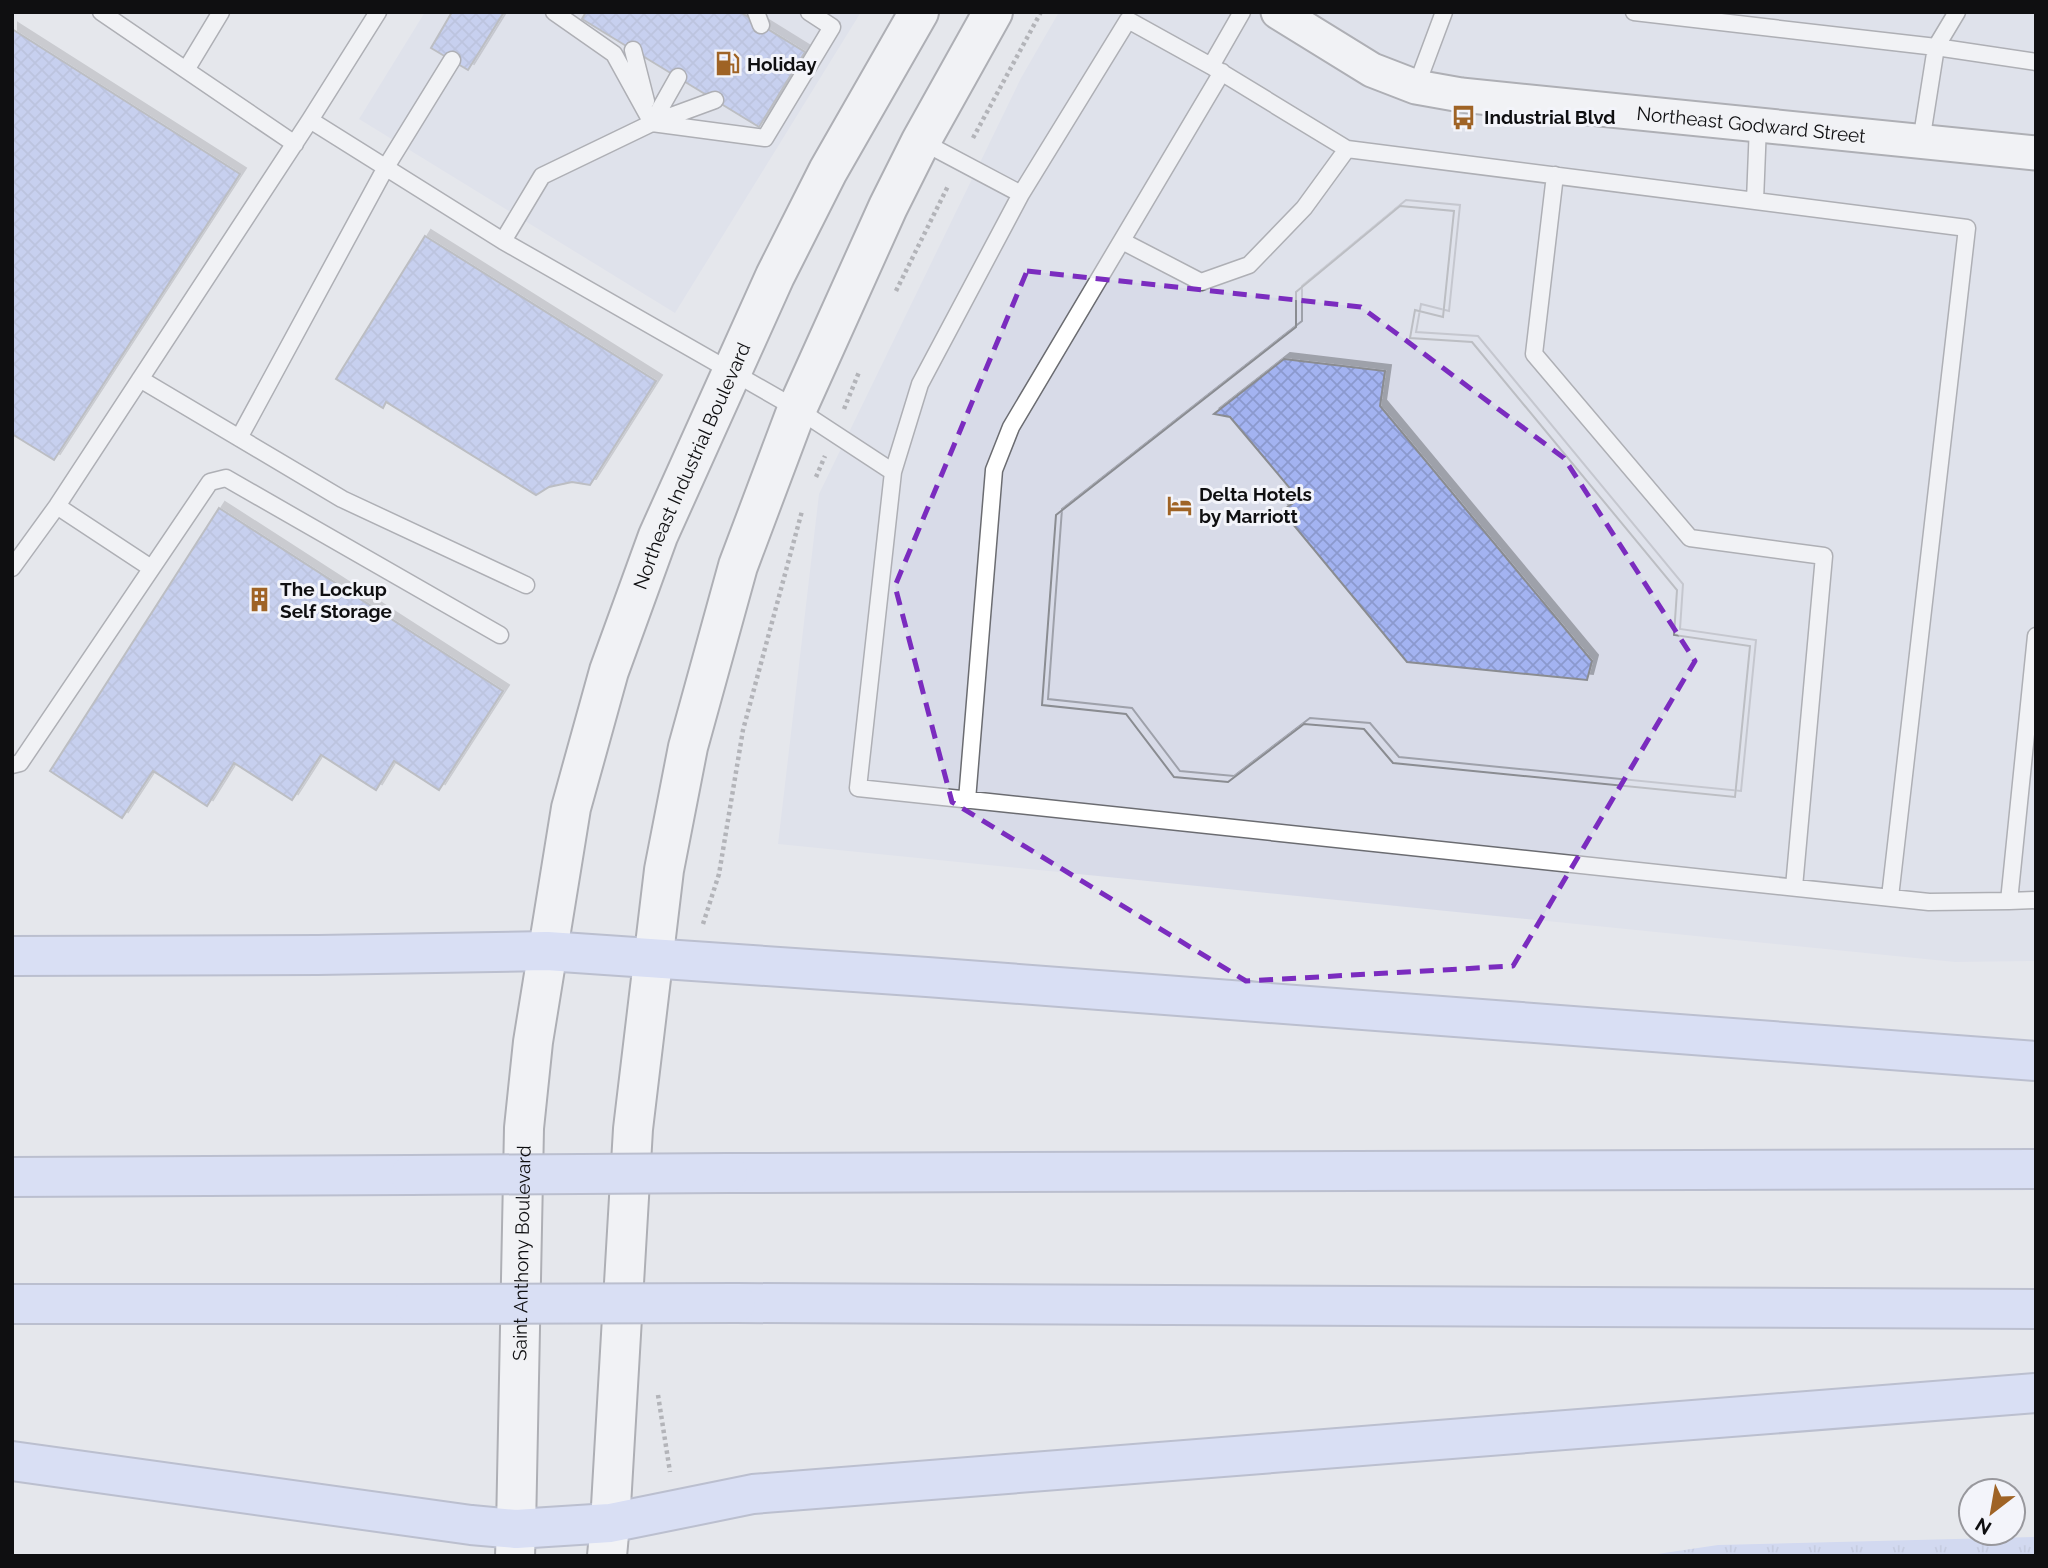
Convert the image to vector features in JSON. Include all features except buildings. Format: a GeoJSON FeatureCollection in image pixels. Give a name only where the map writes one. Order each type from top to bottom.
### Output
{"type":"FeatureCollection","features":[{"type":"Feature","properties":{"kind":"highway"},"geometry":{"type":"LineString","coordinates":[[12,956],[547,951],[2036,1060]]}},
{"type":"Feature","properties":{"kind":"highway"},"geometry":{"type":"LineString","coordinates":[[12,1177],[2036,1169]]}},
{"type":"Feature","properties":{"kind":"highway"},"geometry":{"type":"LineString","coordinates":[[12,1304],[736,1303],[2036,1309]]}},
{"type":"Feature","properties":{"kind":"highway"},"geometry":{"type":"LineString","coordinates":[[12,1461],[471,1525],[516,1542],[608,1539],[753,1494],[2036,1393]]}},
{"type":"Feature","properties":{"kind":"main road","name":"Northeast Industrial Boulevard"},"geometry":{"type":"LineString","coordinates":[[547,951],[570,808],[608,671],[658,536],[775,276],[828,171],[919,12]]}},
{"type":"Feature","properties":{"kind":"main road"},"geometry":{"type":"LineString","coordinates":[[608,1539],[633,1129],[664,870],[688,747],[738,566],[797,410],[882,219],[920,141],[993,12]]}},
{"type":"Feature","properties":{"kind":"main road","name":"Saint Anthony Boulevard"},"geometry":{"type":"LineString","coordinates":[[516,1542],[524,1128],[533,1042],[547,951]]}},
{"type":"Feature","properties":{"kind":"street","name":"Northeast Godward Street"},"geometry":{"type":"LineString","coordinates":[[1278,12],[1372,70],[1416,87],[1461,95],[2036,153]]}},
{"type":"Feature","properties":{"kind":"lane"},"geometry":{"type":"LineString","coordinates":[[102,12],[295,144]]}},
{"type":"Feature","properties":{"kind":"lane"},"geometry":{"type":"LineString","coordinates":[[186,70],[221,12]]}},
{"type":"Feature","properties":{"kind":"lane"},"geometry":{"type":"LineString","coordinates":[[12,568],[57,506],[295,144],[378,12]]}},
{"type":"Feature","properties":{"kind":"lane"},"geometry":{"type":"LineString","coordinates":[[652,123],[765,138],[832,27],[809,12]]}},
{"type":"Feature","properties":{"kind":"lane"},"geometry":{"type":"LineString","coordinates":[[967,800],[994,470],[1011,427],[1122,241],[1216,69],[1242,12]]}},
{"type":"Feature","properties":{"kind":"lane"},"geometry":{"type":"LineString","coordinates":[[1416,87],[1444,12]]}},
{"type":"Feature","properties":{"kind":"lane"},"geometry":{"type":"LineString","coordinates":[[1634,12],[1936,47],[2036,62]]}},
{"type":"Feature","properties":{"kind":"lane"},"geometry":{"type":"LineString","coordinates":[[1921,142],[1936,47],[1957,12]]}},
{"type":"Feature","properties":{"kind":"lane"},"geometry":{"type":"LineString","coordinates":[[565,15],[614,54],[652,123]]}},
{"type":"Feature","properties":{"kind":"lane"},"geometry":{"type":"LineString","coordinates":[[1890,897],[1967,228],[1347,149],[1216,69],[1128,20],[1021,194],[920,384],[893,472],[858,788],[1929,902],[2036,900]]}},
{"type":"Feature","properties":{"kind":"lane"},"geometry":{"type":"LineString","coordinates":[[633,50],[652,123]]}},
{"type":"Feature","properties":{"kind":"lane"},"geometry":{"type":"LineString","coordinates":[[239,438],[386,167],[452,60]]}},
{"type":"Feature","properties":{"kind":"lane"},"geometry":{"type":"LineString","coordinates":[[652,123],[678,77]]}},
{"type":"Feature","properties":{"kind":"lane"},"geometry":{"type":"LineString","coordinates":[[503,241],[542,177],[652,123],[715,100]]}},
{"type":"Feature","properties":{"kind":"lane"},"geometry":{"type":"LineString","coordinates":[[310,120],[503,241],[732,370],[893,472]]}},
{"type":"Feature","properties":{"kind":"lane"},"geometry":{"type":"LineString","coordinates":[[1755,201],[1758,125]]}},
{"type":"Feature","properties":{"kind":"lane"},"geometry":{"type":"LineString","coordinates":[[920,141],[1021,194]]}},
{"type":"Feature","properties":{"kind":"lane"},"geometry":{"type":"LineString","coordinates":[[1122,241],[1201,282],[1249,265],[1304,208],[1347,149]]}},
{"type":"Feature","properties":{"kind":"lane"},"geometry":{"type":"LineString","coordinates":[[1555,175],[1534,354],[1690,538],[1824,556],[1794,887]]}},
{"type":"Feature","properties":{"kind":"lane"},"geometry":{"type":"LineString","coordinates":[[140,379],[342,499],[526,585]]}},
{"type":"Feature","properties":{"kind":"lane"},"geometry":{"type":"LineString","coordinates":[[12,765],[20,763],[210,482],[226,478],[500,635]]}},
{"type":"Feature","properties":{"kind":"lane"},"geometry":{"type":"LineString","coordinates":[[57,506],[151,568]]}},
{"type":"Feature","properties":{"kind":"lane"},"geometry":{"type":"LineString","coordinates":[[2009,901],[2036,636]]}},
{"type":"Feature","properties":{"kind":"highlighted area"},"geometry":{"type":"Polygon","coordinates":[[[1027,271],[1361,307],[1564,458],[1695,661],[1513,966],[1246,981],[952,802],[895,586],[1027,271]]]}},
{"type":"Feature","properties":{"kind":"shaded area"},"geometry":{"type":"Polygon","coordinates":[[[425,12],[861,12],[675,313],[359,119],[425,12]]]}},
{"type":"Feature","properties":{"kind":"shaded area"},"geometry":{"type":"Polygon","coordinates":[[[1059,12],[2036,12],[2036,961],[1955,962],[778,844],[819,494],[1021,78],[1059,12]]]}},
{"type":"Feature","properties":{"kind":"green space"},"geometry":{"type":"Polygon","coordinates":[[[2027,1537],[2036,1537],[2036,1556],[1644,1556],[1718,1545],[1957,1539],[1957,1547],[2027,1547],[2027,1537]]]}},
{"type":"Feature","properties":{"kind":"place","name":"Holiday"},"geometry":{"type":"Point","coordinates":[727,64]}},
{"type":"Feature","properties":{"kind":"place","name":"Industrial Blvd"},"geometry":{"type":"Point","coordinates":[1464,117]}},
{"type":"Feature","properties":{"kind":"place","name":"Delta Hotels by Marriott"},"geometry":{"type":"Point","coordinates":[1179,505]}},
{"type":"Feature","properties":{"kind":"place","name":"The Lockup Self Storage"},"geometry":{"type":"Point","coordinates":[260,600]}}]}
